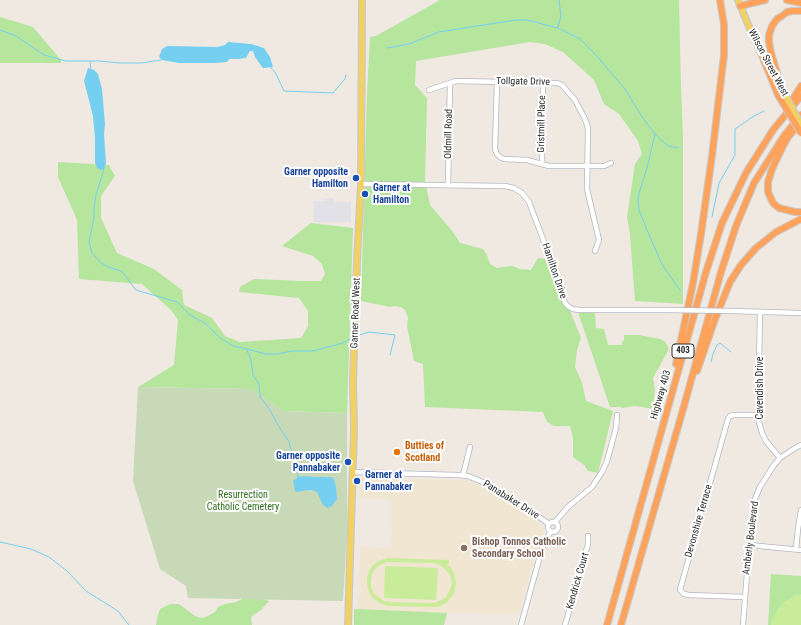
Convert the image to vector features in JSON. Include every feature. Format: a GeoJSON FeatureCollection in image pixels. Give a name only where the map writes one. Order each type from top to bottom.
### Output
{"type":"FeatureCollection","features":[{"type":"Feature","properties":{"kind":"highway"},"geometry":{"type":"LineString","coordinates":[[667,408],[693,283],[712,156],[724,55],[724,25],[720,0]]}},
{"type":"Feature","properties":{"kind":"highway"},"geometry":{"type":"LineString","coordinates":[[739,3],[765,0]]}},
{"type":"Feature","properties":{"kind":"highway"},"geometry":{"type":"LineString","coordinates":[[787,0],[801,3]]}},
{"type":"Feature","properties":{"kind":"highway"},"geometry":{"type":"LineString","coordinates":[[782,89],[771,53],[769,35],[772,26],[777,19],[787,12],[801,11]]}},
{"type":"Feature","properties":{"kind":"highway"},"geometry":{"type":"LineString","coordinates":[[759,48],[778,95],[801,133]]}},
{"type":"Feature","properties":{"kind":"highway"},"geometry":{"type":"LineString","coordinates":[[773,130],[801,86]]}},
{"type":"Feature","properties":{"kind":"highway","name":"Highway 403"},"geometry":{"type":"LineString","coordinates":[[607,625],[667,408],[706,272],[722,223],[746,174],[773,130],[801,96]]}},
{"type":"Feature","properties":{"kind":"highway","name":"403"},"geometry":{"type":"LineString","coordinates":[[621,625],[721,272],[736,226],[754,183],[784,136],[801,115]]}},
{"type":"Feature","properties":{"kind":"highway"},"geometry":{"type":"LineString","coordinates":[[801,123],[788,137],[772,169],[768,182],[768,192],[773,202],[779,208],[801,212]]}},
{"type":"Feature","properties":{"kind":"highway"},"geometry":{"type":"LineString","coordinates":[[684,406],[730,282],[741,265],[756,248],[776,232],[801,219]]}},
{"type":"Feature","properties":{"kind":"main road","name":"Garner Road West"},"geometry":{"type":"LineString","coordinates":[[348,625],[353,472],[357,262],[361,184],[362,0]]}},
{"type":"Feature","properties":{"kind":"main road","name":"Wilson Street West"},"geometry":{"type":"LineString","coordinates":[[739,3],[759,48],[801,123]]}},
{"type":"Feature","properties":{"kind":"street","name":"Tollgate Drive"},"geometry":{"type":"LineString","coordinates":[[429,90],[456,81],[543,83],[560,84],[572,95],[585,119],[588,128],[587,189],[599,240],[595,251]]}},
{"type":"Feature","properties":{"kind":"street"},"geometry":{"type":"LineString","coordinates":[[497,82],[495,149],[500,157],[504,159],[527,160],[549,166],[587,167],[604,166],[611,163]]}},
{"type":"Feature","properties":{"kind":"street","name":"Oldmill Road"},"geometry":{"type":"LineString","coordinates":[[448,185],[450,83]]}},
{"type":"Feature","properties":{"kind":"street","name":"Gristmill Place"},"geometry":{"type":"LineString","coordinates":[[542,164],[543,83]]}},
{"type":"Feature","properties":{"kind":"street","name":"Hamilton Drive"},"geometry":{"type":"LineString","coordinates":[[361,184],[508,186],[517,189],[524,195],[530,205],[565,303],[573,309],[801,313]]}},
{"type":"Feature","properties":{"kind":"street","name":"Cavendish Drive"},"geometry":{"type":"LineString","coordinates":[[760,312],[758,415],[762,433],[766,441],[780,458]]}},
{"type":"Feature","properties":{"kind":"street"},"geometry":{"type":"LineString","coordinates":[[551,531],[549,529],[549,524],[551,522],[555,522],[569,506],[592,487],[602,472],[607,461],[616,428],[616,415]]}},
{"type":"Feature","properties":{"kind":"street","name":"Devonshire Terrace"},"geometry":{"type":"LineString","coordinates":[[744,597],[689,595],[684,594],[680,590],[728,419],[730,416],[734,415],[758,415]]}},
{"type":"Feature","properties":{"kind":"street","name":"Amberly Boulevard"},"geometry":{"type":"LineString","coordinates":[[743,625],[751,522],[755,499],[766,475],[774,465],[780,458],[801,445]]}},
{"type":"Feature","properties":{"kind":"street"},"geometry":{"type":"LineString","coordinates":[[463,475],[470,447]]}},
{"type":"Feature","properties":{"kind":"street","name":"Panabaker Drive"},"geometry":{"type":"LineString","coordinates":[[353,472],[463,475],[485,483],[528,508],[549,524]]}},
{"type":"Feature","properties":{"kind":"street"},"geometry":{"type":"LineString","coordinates":[[749,545],[799,549],[798,529],[801,510]]}},
{"type":"Feature","properties":{"kind":"street"},"geometry":{"type":"LineString","coordinates":[[551,531],[556,531],[558,529],[558,525],[555,522]]}},
{"type":"Feature","properties":{"kind":"street"},"geometry":{"type":"LineString","coordinates":[[521,625],[543,545],[551,531]]}},
{"type":"Feature","properties":{"kind":"street","name":"Kendrick Court"},"geometry":{"type":"LineString","coordinates":[[565,625],[588,544],[588,536]]}},
{"type":"Feature","properties":{"kind":"shaded area"},"geometry":{"type":"Polygon","coordinates":[[[334,198],[334,202],[351,202],[351,222],[314,222],[314,201],[324,201],[324,199],[334,198]]]}},
{"type":"Feature","properties":{"kind":"shaded area","name":"Bishop Tonnos Catholic Secondary School"},"geometry":{"type":"Polygon","coordinates":[[[360,478],[458,480],[471,482],[523,511],[542,526],[544,532],[538,546],[519,614],[447,613],[358,609],[361,546],[391,549],[392,529],[390,528],[390,499],[359,498],[360,478]]]}},
{"type":"Feature","properties":{"kind":"green space"},"geometry":{"type":"Polygon","coordinates":[[[440,0],[679,0],[683,137],[683,304],[635,301],[630,234],[627,217],[635,164],[642,154],[638,141],[619,114],[604,104],[594,80],[563,52],[545,44],[530,42],[416,61],[415,85],[427,98],[425,181],[430,205],[453,232],[460,243],[483,249],[490,264],[497,268],[512,266],[520,269],[531,270],[538,258],[549,259],[581,338],[577,350],[575,367],[582,383],[586,401],[613,411],[598,473],[588,471],[584,465],[573,457],[573,439],[570,426],[554,426],[547,422],[543,412],[425,407],[423,364],[414,361],[407,326],[408,318],[405,310],[401,307],[390,307],[361,301],[370,37],[376,36],[440,0]]]}},
{"type":"Feature","properties":{"kind":"green space"},"geometry":{"type":"Polygon","coordinates":[[[0,17],[33,27],[61,60],[61,63],[0,63],[0,17]]]}},
{"type":"Feature","properties":{"kind":"green space"},"geometry":{"type":"Polygon","coordinates":[[[58,162],[109,165],[115,176],[101,196],[101,218],[117,253],[154,269],[182,290],[184,305],[212,318],[225,336],[240,342],[301,338],[308,326],[308,311],[299,298],[239,292],[240,287],[254,279],[321,281],[325,274],[322,264],[313,256],[282,246],[311,223],[353,228],[347,413],[283,411],[251,389],[138,387],[174,365],[178,320],[171,310],[142,284],[79,279],[77,220],[58,177],[58,162]]]}},
{"type":"Feature","properties":{"kind":"green space"},"geometry":{"type":"Polygon","coordinates":[[[578,312],[595,312],[596,328],[604,329],[608,345],[622,345],[624,335],[639,335],[660,339],[665,342],[669,349],[653,378],[655,390],[653,409],[635,406],[623,408],[610,407],[578,312]]]}},
{"type":"Feature","properties":{"kind":"green space","name":"Resurrection Catholic Cemetery"},"geometry":{"type":"Polygon","coordinates":[[[138,387],[251,389],[283,411],[347,413],[347,533],[343,601],[188,598],[186,586],[160,569],[133,481],[138,387]]]}},
{"type":"Feature","properties":{"kind":"green space"},"geometry":{"type":"Polygon","coordinates":[[[388,558],[449,560],[449,563],[446,564],[454,573],[456,582],[453,595],[446,603],[434,607],[388,606],[378,602],[369,592],[367,578],[373,565],[380,560],[388,558]],[[386,562],[375,569],[372,574],[371,586],[373,592],[384,601],[390,602],[435,603],[440,601],[445,598],[452,583],[450,575],[446,570],[440,565],[433,563],[386,562]]]}},
{"type":"Feature","properties":{"kind":"green space"},"geometry":{"type":"Polygon","coordinates":[[[385,566],[438,568],[436,600],[384,598],[385,566]]]}},
{"type":"Feature","properties":{"kind":"green space"},"geometry":{"type":"Polygon","coordinates":[[[771,574],[801,576],[801,625],[768,625],[771,574]]]}},
{"type":"Feature","properties":{"kind":"green space"},"geometry":{"type":"Polygon","coordinates":[[[801,594],[801,625],[771,625],[778,609],[784,602],[795,595],[801,594]]]}},
{"type":"Feature","properties":{"kind":"green space"},"geometry":{"type":"Polygon","coordinates":[[[248,596],[258,597],[269,601],[262,609],[251,617],[252,625],[156,625],[160,609],[170,604],[179,604],[195,616],[201,618],[215,612],[218,607],[236,602],[248,596]]]}},
{"type":"Feature","properties":{"kind":"green space"},"geometry":{"type":"Polygon","coordinates":[[[354,609],[447,613],[444,625],[354,625],[354,609]]]}},
{"type":"Feature","properties":{"kind":"water"},"geometry":{"type":"Polygon","coordinates":[[[228,42],[251,44],[264,48],[270,57],[273,67],[263,68],[255,57],[253,51],[250,51],[246,58],[229,59],[227,62],[215,63],[179,63],[162,60],[159,57],[162,49],[167,46],[217,47],[225,45],[228,42]]]}},
{"type":"Feature","properties":{"kind":"water"},"geometry":{"type":"Polygon","coordinates":[[[88,68],[94,70],[98,74],[102,89],[106,163],[104,169],[101,170],[97,168],[95,163],[93,116],[84,81],[88,68]]]}},
{"type":"Feature","properties":{"kind":"water"},"geometry":{"type":"Polygon","coordinates":[[[298,477],[330,477],[334,479],[337,499],[332,506],[328,508],[323,505],[317,492],[312,490],[295,491],[293,481],[298,477]]]}},
{"type":"Feature","properties":{"kind":"waterway"},"geometry":{"type":"LineString","coordinates":[[558,27],[561,16],[559,0]]}},
{"type":"Feature","properties":{"kind":"waterway"},"geometry":{"type":"LineString","coordinates":[[387,48],[409,44],[439,32],[516,20],[527,20],[558,28],[580,39],[625,89],[642,117],[655,134],[668,146],[679,148]]}},
{"type":"Feature","properties":{"kind":"waterway"},"geometry":{"type":"LineString","coordinates":[[0,30],[16,36],[44,55],[66,61],[141,63],[161,60]]}},
{"type":"Feature","properties":{"kind":"waterway"},"geometry":{"type":"LineString","coordinates":[[90,61],[91,70]]}},
{"type":"Feature","properties":{"kind":"waterway"},"geometry":{"type":"LineString","coordinates":[[270,67],[275,72],[284,91],[333,93],[345,79],[346,75]]}},
{"type":"Feature","properties":{"kind":"waterway"},"geometry":{"type":"LineString","coordinates":[[712,217],[719,183],[735,155],[735,129],[764,111]]}},
{"type":"Feature","properties":{"kind":"waterway"},"geometry":{"type":"LineString","coordinates":[[655,134],[638,199],[639,210],[660,260],[680,290]]}},
{"type":"Feature","properties":{"kind":"waterway"},"geometry":{"type":"LineString","coordinates":[[104,169],[96,195],[94,217],[89,242],[92,253],[100,262],[108,267],[121,271],[136,290],[177,302],[190,315],[205,323],[219,337],[233,346],[266,354],[277,354],[293,351],[313,351],[343,343],[352,338]]}},
{"type":"Feature","properties":{"kind":"waterway"},"geometry":{"type":"LineString","coordinates":[[357,336],[369,332],[395,335],[390,355]]}},
{"type":"Feature","properties":{"kind":"waterway"},"geometry":{"type":"LineString","coordinates":[[711,362],[717,345],[720,343],[731,352]]}},
{"type":"Feature","properties":{"kind":"waterway"},"geometry":{"type":"LineString","coordinates":[[247,350],[251,360],[253,375],[259,384],[260,397],[268,407],[289,442],[298,477]]}},
{"type":"Feature","properties":{"kind":"waterway"},"geometry":{"type":"LineString","coordinates":[[0,542],[31,549],[49,557],[67,571],[86,591],[118,611],[129,625]]}},
{"type":"Feature","properties":{"kind":"place","name":"Garner opposite Hamilton"},"geometry":{"type":"Point","coordinates":[356,178]}},
{"type":"Feature","properties":{"kind":"place","name":"Garner at Hamilton"},"geometry":{"type":"Point","coordinates":[365,194]}},
{"type":"Feature","properties":{"kind":"place","name":"Butties of Scotland"},"geometry":{"type":"Point","coordinates":[397,452]}},
{"type":"Feature","properties":{"kind":"place","name":"Garner opposite Pannabaker"},"geometry":{"type":"Point","coordinates":[348,462]}},
{"type":"Feature","properties":{"kind":"place","name":"Garner at Pannabaker"},"geometry":{"type":"Point","coordinates":[357,481]}},
{"type":"Feature","properties":{"kind":"place","name":"Bishop Tonnos Catholic Secondary School"},"geometry":{"type":"Point","coordinates":[464,548]}}]}
